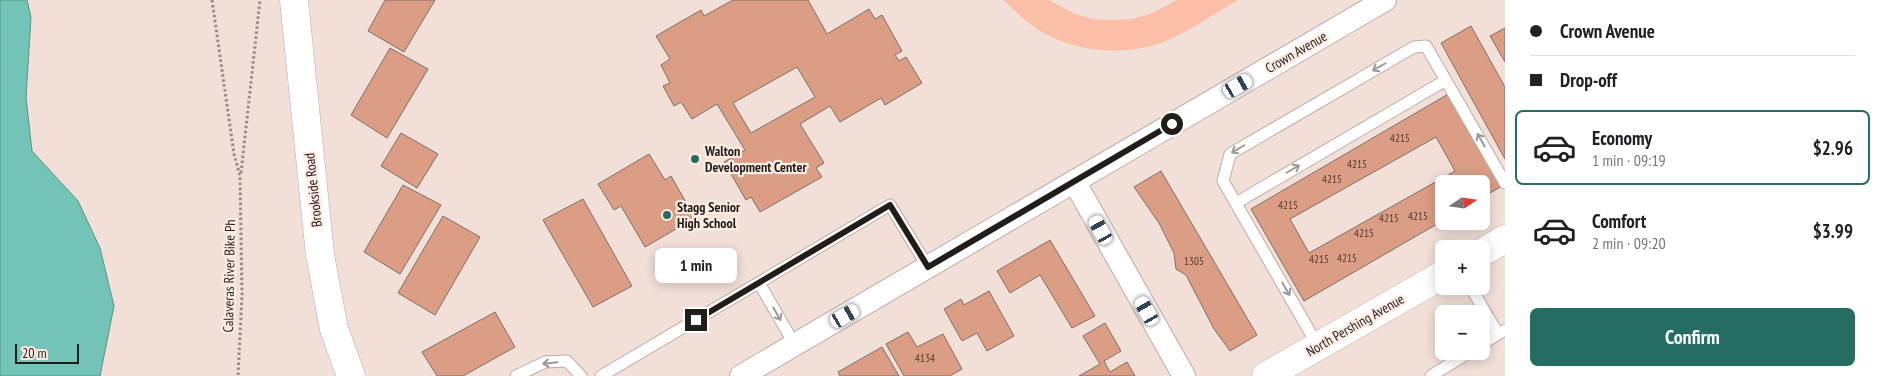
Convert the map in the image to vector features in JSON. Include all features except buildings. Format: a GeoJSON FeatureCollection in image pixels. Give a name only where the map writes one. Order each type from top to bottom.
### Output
{"type":"FeatureCollection","features":[{"type":"Feature","properties":{"kind":"street","name":"Brookside Road"},"geometry":{"type":"LineString","coordinates":[[294,0],[320,255],[334,329],[351,376]]}},
{"type":"Feature","properties":{"kind":"street","name":"Crown Avenue"},"geometry":{"type":"LineString","coordinates":[[741,376],[1385,0]]}},
{"type":"Feature","properties":{"kind":"street"},"geometry":{"type":"LineString","coordinates":[[1074,182],[1184,376]]}},
{"type":"Feature","properties":{"kind":"street"},"geometry":{"type":"LineString","coordinates":[[1490,248],[1505,239]]}},
{"type":"Feature","properties":{"kind":"street","name":"North Pershing Avenue"},"geometry":{"type":"LineString","coordinates":[[1266,376],[1435,279]]}},
{"type":"Feature","properties":{"kind":"lane"},"geometry":{"type":"LineString","coordinates":[[1318,346],[1223,182],[1230,154],[1414,47],[1426,46],[1505,183]]}},
{"type":"Feature","properties":{"kind":"lane"},"geometry":{"type":"LineString","coordinates":[[1236,202],[1446,80]]}},
{"type":"Feature","properties":{"kind":"lane"},"geometry":{"type":"LineString","coordinates":[[601,376],[890,205],[928,267]]}},
{"type":"Feature","properties":{"kind":"lane"},"geometry":{"type":"LineString","coordinates":[[759,283],[795,344]]}},
{"type":"Feature","properties":{"kind":"lane"},"geometry":{"type":"LineString","coordinates":[[1476,295],[1502,332],[1490,339]]}},
{"type":"Feature","properties":{"kind":"lane"},"geometry":{"type":"LineString","coordinates":[[1431,376],[1457,360]]}},
{"type":"Feature","properties":{"kind":"lane"},"geometry":{"type":"LineString","coordinates":[[516,376],[545,362],[567,362],[581,376]]}},
{"type":"Feature","properties":{"kind":"path","name":"Calaveras River Bike Ph"},"geometry":{"type":"LineString","coordinates":[[212,0],[234,154],[240,176]]}},
{"type":"Feature","properties":{"kind":"path","name":"Calaveras River Bike Ph"},"geometry":{"type":"LineString","coordinates":[[238,376],[242,295],[240,176],[260,0]]}},
{"type":"Feature","properties":{"kind":"shaded area"},"geometry":{"type":"Polygon","coordinates":[[[1004,0],[1049,0],[1075,14],[1093,19],[1113,20],[1132,19],[1150,14],[1177,0],[1238,0],[1171,39],[1146,47],[1115,51],[1085,48],[1056,39],[1032,25],[1004,0]]]}},
{"type":"Feature","properties":{"kind":"water"},"geometry":{"type":"Polygon","coordinates":[[[0,0],[27,0],[31,17],[26,97],[32,151],[78,201],[100,248],[114,306],[100,376],[0,376],[0,0]]]}},
{"type":"Feature","properties":{"kind":"place","name":"Walton Development Center"},"geometry":{"type":"Point","coordinates":[695,159]}},
{"type":"Feature","properties":{"kind":"place","name":"Stagg Senior High School"},"geometry":{"type":"Point","coordinates":[667,215]}},
{"type":"Feature","properties":{"kind":"route"},"geometry":{"type":"LineString","coordinates":[[696,320],[890,205],[928,267],[1172,124]]}}]}
